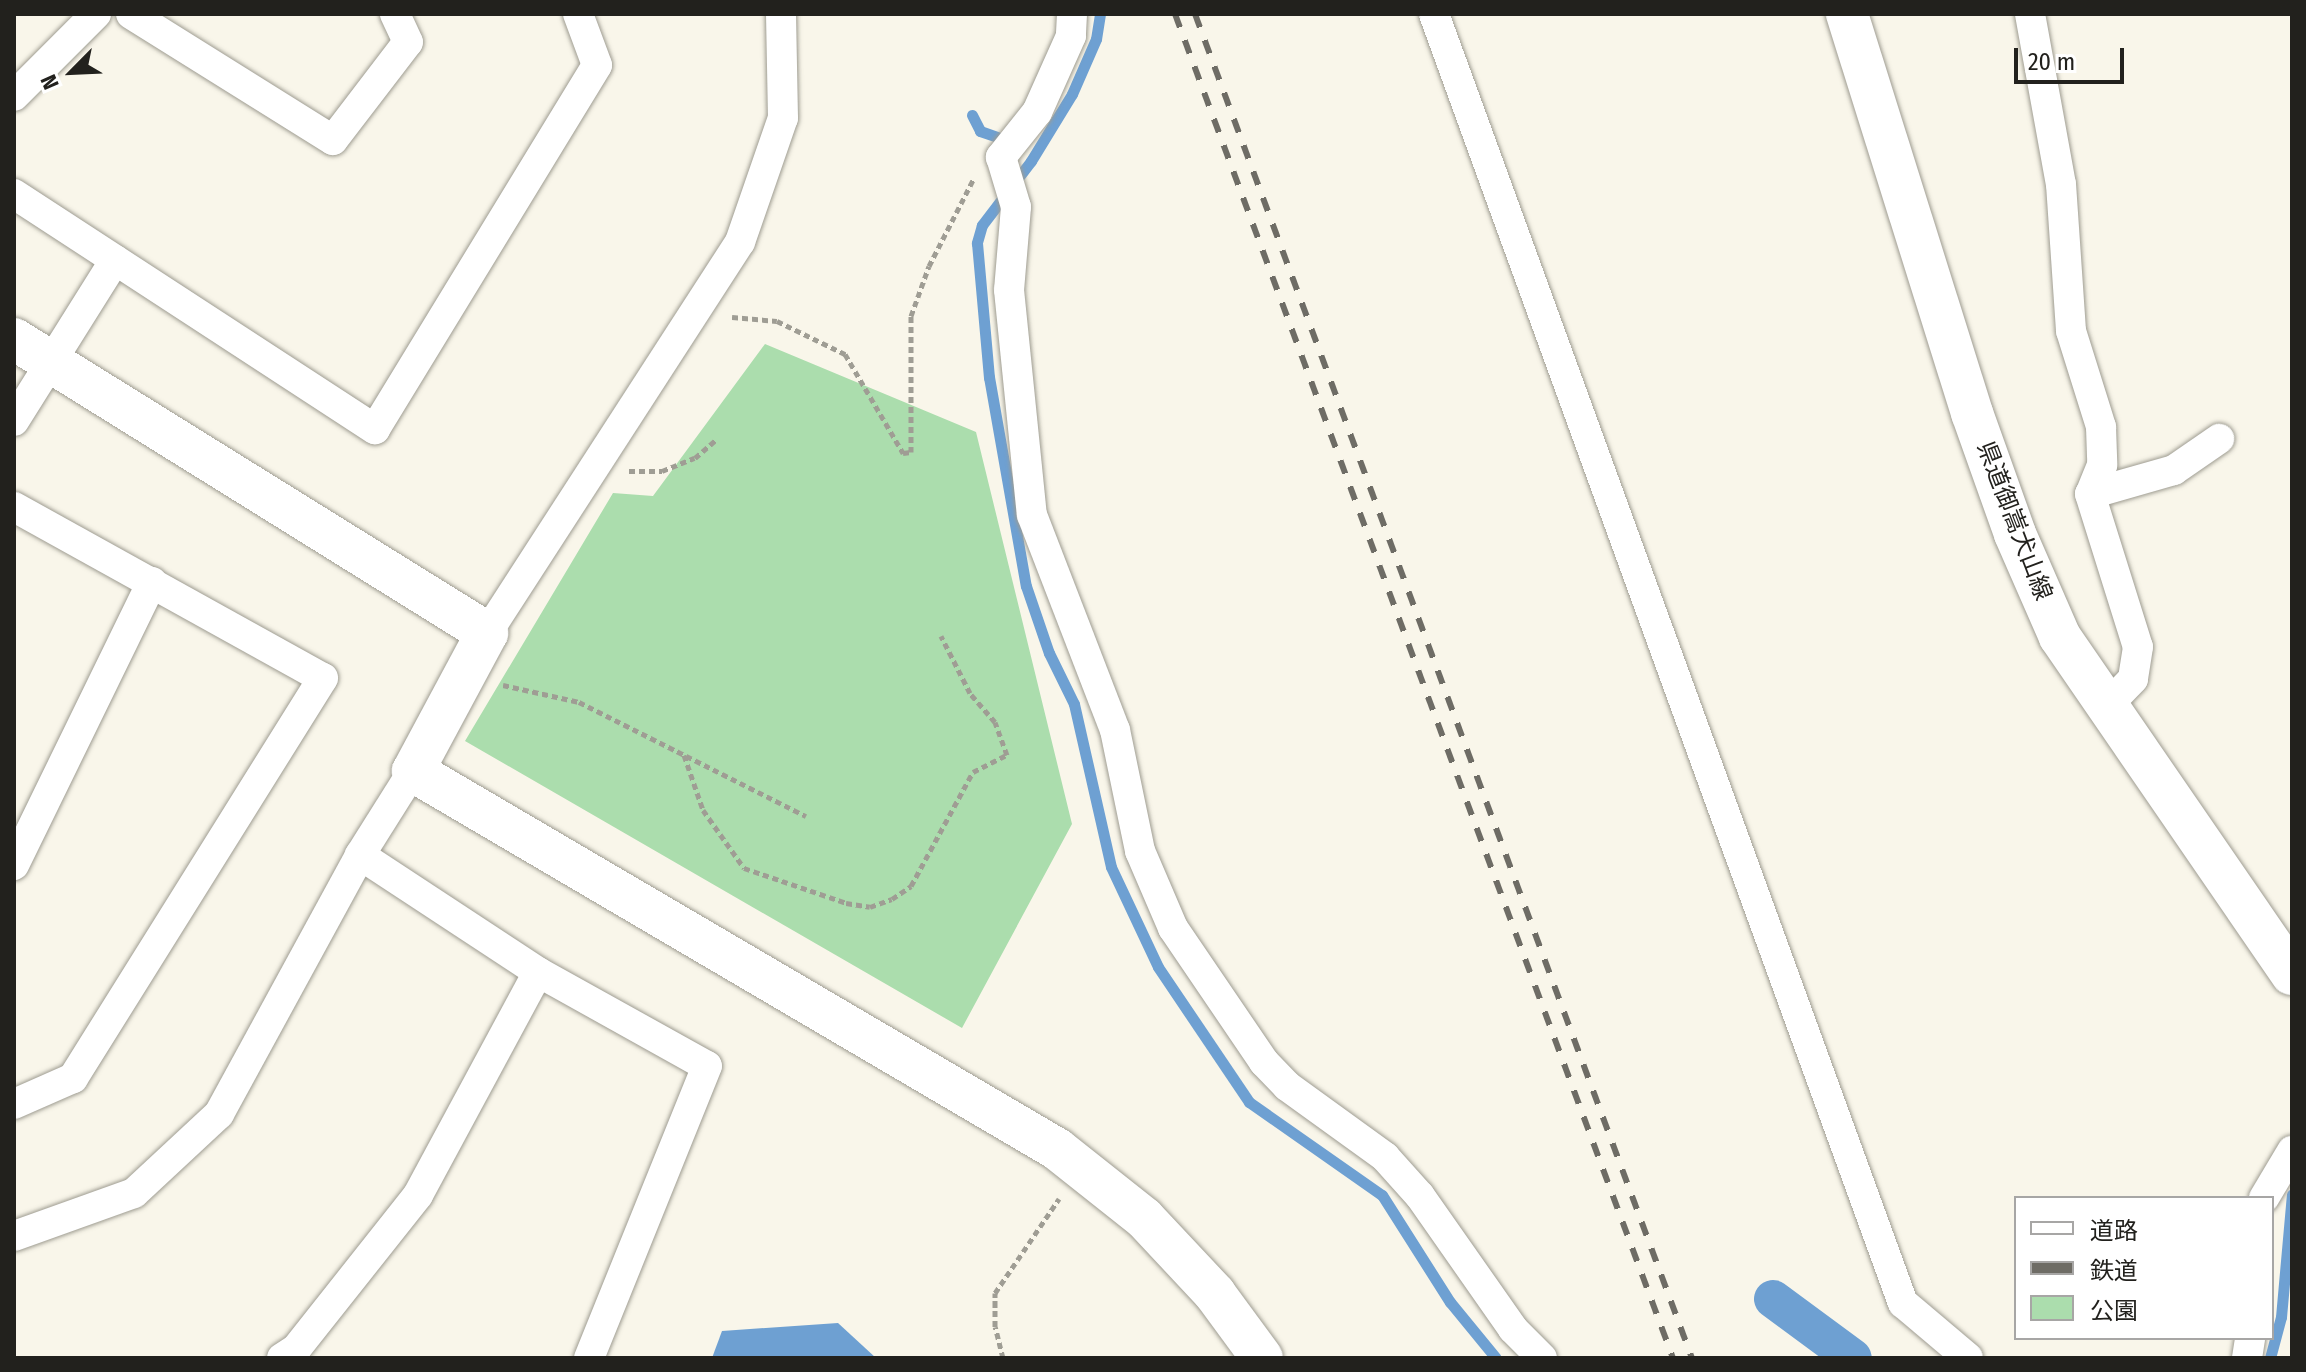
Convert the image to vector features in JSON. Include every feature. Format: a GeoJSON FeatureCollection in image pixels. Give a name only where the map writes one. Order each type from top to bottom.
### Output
{"type":"FeatureCollection","features":[{"type":"Feature","properties":{"kind":"street"},"geometry":{"type":"LineString","coordinates":[[14,96],[96,14]]}},
{"type":"Feature","properties":{"kind":"street"},"geometry":{"type":"LineString","coordinates":[[131,14],[333,140],[408,42],[395,14]]}},
{"type":"Feature","properties":{"kind":"street"},"geometry":{"type":"LineString","coordinates":[[14,194],[375,429],[597,65],[578,14]]}},
{"type":"Feature","properties":{"kind":"street"},"geometry":{"type":"LineString","coordinates":[[14,1236],[134,1193],[219,1114],[360,855],[413,771],[487,633],[604,457],[740,242],[783,118],[781,14]]}},
{"type":"Feature","properties":{"kind":"street"},"geometry":{"type":"LineString","coordinates":[[1072,14],[1071,36],[1037,112],[1001,157],[1016,207],[1009,290],[1032,515],[1115,730],[1140,851],[1173,928],[1264,1062],[1287,1086],[1385,1157],[1420,1196],[1513,1329],[1542,1358]]}},
{"type":"Feature","properties":{"kind":"street"},"geometry":{"type":"LineString","coordinates":[[1434,14],[1903,1303],[1968,1358]]}},
{"type":"Feature","properties":{"kind":"street","name":"県道御嵩犬山線"},"geometry":{"type":"LineString","coordinates":[[1847,14],[1972,413],[2015,534],[2060,637],[2292,974]]}},
{"type":"Feature","properties":{"kind":"street"},"geometry":{"type":"LineString","coordinates":[[2030,14],[2061,184],[2071,331],[2101,427],[2102,465],[2090,494],[2138,647],[2133,679],[2109,704]]}},
{"type":"Feature","properties":{"kind":"street"},"geometry":{"type":"LineString","coordinates":[[14,421],[115,260]]}},
{"type":"Feature","properties":{"kind":"street"},"geometry":{"type":"LineString","coordinates":[[14,339],[487,633]]}},
{"type":"Feature","properties":{"kind":"street"},"geometry":{"type":"LineString","coordinates":[[2090,494],[2174,470],[2219,439]]}},
{"type":"Feature","properties":{"kind":"street"},"geometry":{"type":"LineString","coordinates":[[14,507],[323,678],[73,1078],[14,1104]]}},
{"type":"Feature","properties":{"kind":"street"},"geometry":{"type":"LineString","coordinates":[[14,865],[152,582]]}},
{"type":"Feature","properties":{"kind":"street"},"geometry":{"type":"LineString","coordinates":[[413,771],[1057,1149],[1144,1218],[1215,1294],[1262,1358]]}},
{"type":"Feature","properties":{"kind":"street"},"geometry":{"type":"LineString","coordinates":[[360,855],[538,972],[707,1066],[589,1358]]}},
{"type":"Feature","properties":{"kind":"street"},"geometry":{"type":"LineString","coordinates":[[282,1358],[296,1349],[418,1195],[538,972]]}},
{"type":"Feature","properties":{"kind":"street"},"geometry":{"type":"LineString","coordinates":[[2265,1196],[2292,1151]]}},
{"type":"Feature","properties":{"kind":"path"},"geometry":{"type":"LineString","coordinates":[[695,313],[777,321],[845,354],[903,453],[911,452],[911,316],[968,185],[1001,157]]}},
{"type":"Feature","properties":{"kind":"path"},"geometry":{"type":"LineString","coordinates":[[604,457],[633,474],[662,471],[695,458],[716,440]]}},
{"type":"Feature","properties":{"kind":"path"},"geometry":{"type":"LineString","coordinates":[[684,755],[703,810],[744,868],[846,903],[870,907],[892,899],[911,886],[973,772],[1007,755],[995,722],[970,693],[941,636]]}},
{"type":"Feature","properties":{"kind":"path"},"geometry":{"type":"LineString","coordinates":[[465,672],[513,689],[579,702],[806,816]]}},
{"type":"Feature","properties":{"kind":"path"},"geometry":{"type":"LineString","coordinates":[[1003,1358],[995,1327],[995,1293],[1080,1168]]}},
{"type":"Feature","properties":{"kind":"green space"},"geometry":{"type":"Polygon","coordinates":[[[765,344],[976,432],[1072,824],[962,1028],[465,741],[613,493],[653,496],[765,344]]]}},
{"type":"Feature","properties":{"kind":"water"},"geometry":{"type":"Polygon","coordinates":[[[838,1323],[876,1358],[712,1358],[722,1331],[838,1323]]]}},
{"type":"Feature","properties":{"kind":"waterway"},"geometry":{"type":"LineString","coordinates":[[1100,14],[1096,39],[1072,94],[1031,161],[982,225],[977,243],[989,377],[1026,586],[1049,653],[1074,704],[1111,867],[1158,967],[1249,1102],[1382,1195],[1450,1302],[1496,1358]]}},
{"type":"Feature","properties":{"kind":"waterway"},"geometry":{"type":"LineString","coordinates":[[972,115],[980,131],[997,137]]}},
{"type":"Feature","properties":{"kind":"waterway"},"geometry":{"type":"LineString","coordinates":[[2270,1358],[2281,1317],[2292,1194]]}},
{"type":"Feature","properties":{"kind":"waterway"},"geometry":{"type":"LineString","coordinates":[[1773,1299],[1853,1358]]}},
{"type":"Feature","properties":{"kind":"railway"},"geometry":{"type":"LineString","coordinates":[[1175,14],[1673,1358]]}},
{"type":"Feature","properties":{"kind":"railway"},"geometry":{"type":"LineString","coordinates":[[1195,14],[1692,1358]]}}]}
